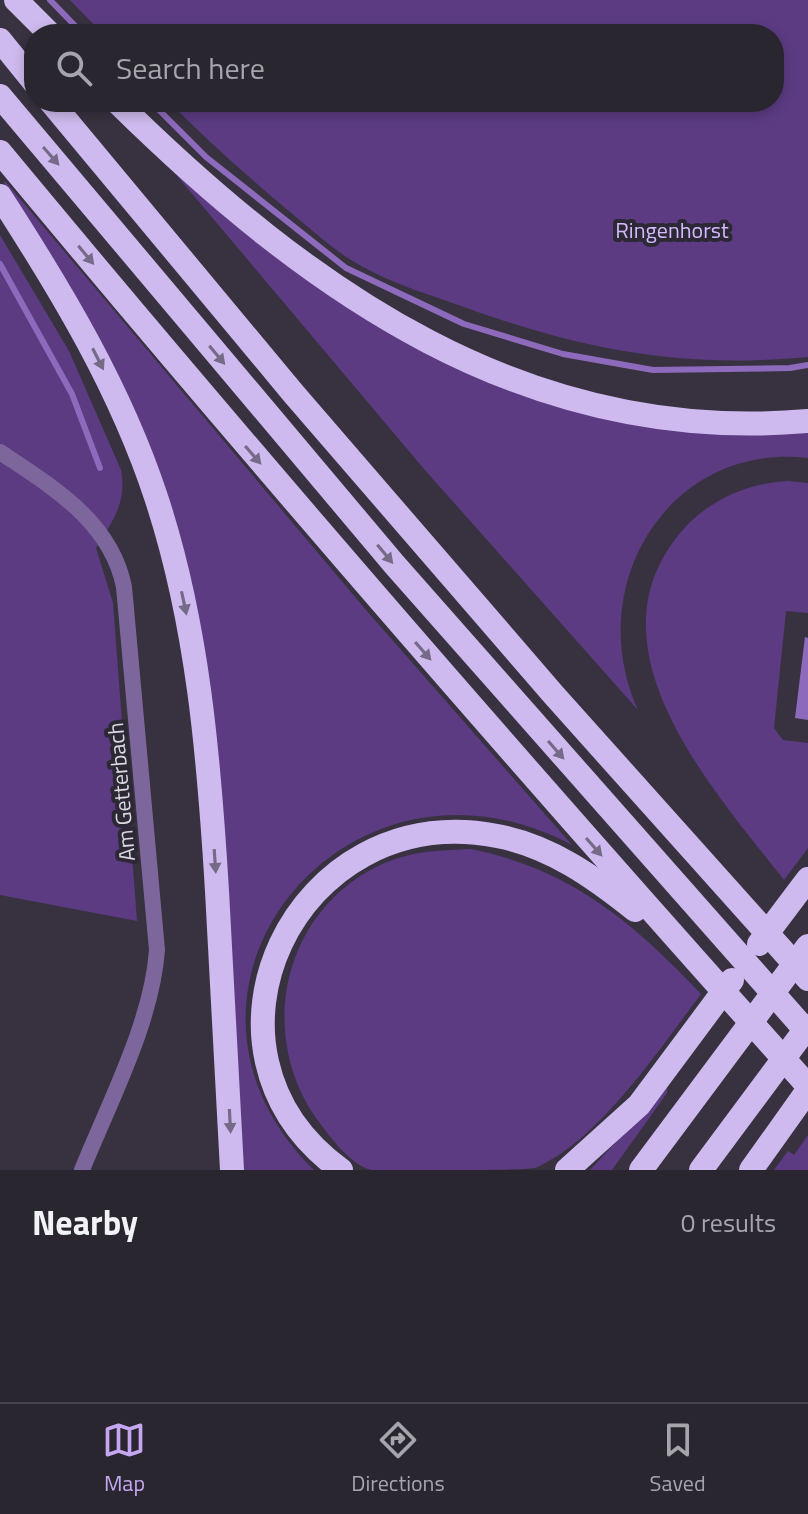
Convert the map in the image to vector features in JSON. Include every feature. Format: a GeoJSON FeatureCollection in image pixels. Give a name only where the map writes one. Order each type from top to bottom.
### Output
{"type":"FeatureCollection","features":[{"type":"Feature","properties":{"kind":"highway"},"geometry":{"type":"LineString","coordinates":[[16,0],[40,24]]}},
{"type":"Feature","properties":{"kind":"highway"},"geometry":{"type":"LineString","coordinates":[[0,40],[24,70]]}},
{"type":"Feature","properties":{"kind":"highway"},"geometry":{"type":"LineString","coordinates":[[0,96],[394,564],[808,1033]]}},
{"type":"Feature","properties":{"kind":"highway"},"geometry":{"type":"LineString","coordinates":[[59,112],[312,416],[553,694],[808,979]]}},
{"type":"Feature","properties":{"kind":"highway"},"geometry":{"type":"LineString","coordinates":[[128,112],[192,173],[304,264],[385,319],[473,365],[560,398],[634,416],[729,425],[808,421]]}},
{"type":"Feature","properties":{"kind":"highway"},"geometry":{"type":"LineString","coordinates":[[0,152],[240,441],[687,951],[804,1094],[751,1170]]}},
{"type":"Feature","properties":{"kind":"highway"},"geometry":{"type":"LineString","coordinates":[[0,196],[81,326],[123,411],[156,497],[179,575],[198,678],[208,767],[232,1170]]}},
{"type":"Feature","properties":{"kind":"highway"},"geometry":{"type":"LineString","coordinates":[[341,1170],[313,1146],[286,1108],[271,1072],[265,1040],[265,1006],[272,966],[297,913],[323,883],[355,858],[391,841],[434,832],[476,833],[512,840],[547,852],[592,877],[687,951]]}},
{"type":"Feature","properties":{"kind":"highway"},"geometry":{"type":"LineString","coordinates":[[567,1170],[639,1105],[807,880]]}},
{"type":"Feature","properties":{"kind":"highway"},"geometry":{"type":"LineString","coordinates":[[641,1170],[808,946]]}},
{"type":"Feature","properties":{"kind":"highway"},"geometry":{"type":"LineString","coordinates":[[701,1170],[808,1026]]}},
{"type":"Feature","properties":{"kind":"street","name":"Am Getterbach"},"geometry":{"type":"LineString","coordinates":[[0,452],[77,506],[108,542],[120,565],[127,615],[157,950],[146,1007],[82,1170]]}},
{"type":"Feature","properties":{"kind":"green space","name":"Ringenhorst"},"geometry":{"type":"Polygon","coordinates":[[[70,0],[808,0],[808,357],[717,360],[633,353],[550,335],[400,284],[363,267],[325,241],[179,112],[784,112],[784,24],[93,24],[70,0]]]}},
{"type":"Feature","properties":{"kind":"green space"},"geometry":{"type":"Polygon","coordinates":[[[173,171],[336,298],[424,351],[471,374],[540,399],[656,423],[728,432],[808,431],[808,458],[758,459],[714,473],[678,498],[650,532],[630,572],[621,616],[623,663],[638,710],[424,469],[173,171]]]}},
{"type":"Feature","properties":{"kind":"green space"},"geometry":{"type":"Polygon","coordinates":[[[5,181],[366,610],[572,845],[489,817],[411,820],[343,848],[290,895],[256,957],[246,1027],[264,1100],[314,1170],[241,1170],[190,586],[5,181]]]}},
{"type":"Feature","properties":{"kind":"green space"},"geometry":{"type":"Polygon","coordinates":[[[0,235],[69,351],[121,470],[120,502],[96,548],[113,603],[137,921],[0,895],[0,235]]]}},
{"type":"Feature","properties":{"kind":"green space"},"geometry":{"type":"Polygon","coordinates":[[[788,481],[808,483],[808,613],[786,611],[774,728],[783,740],[808,743],[808,848],[784,880],[695,761],[670,716],[652,669],[646,623],[654,577],[691,521],[715,503],[743,490],[788,481]]]}},
{"type":"Feature","properties":{"kind":"green space"},"geometry":{"type":"Polygon","coordinates":[[[471,849],[539,870],[598,902],[650,944],[701,994],[647,1066],[605,1115],[559,1155],[535,1168],[371,1170],[350,1158],[337,1145],[301,1091],[288,1054],[285,1015],[289,978],[302,942],[323,909],[351,882],[407,855],[471,849]]]}},
{"type":"Feature","properties":{"kind":"green space"},"geometry":{"type":"Polygon","coordinates":[[[667,1087],[667,1093],[612,1170],[590,1170],[667,1087]]]}},
{"type":"Feature","properties":{"kind":"green space"},"geometry":{"type":"Polygon","coordinates":[[[808,1135],[808,1170],[774,1170],[788,1151],[794,1155],[808,1135]]]}},
{"type":"Feature","properties":{"kind":"shaded area"},"geometry":{"type":"Polygon","coordinates":[[[805,637],[808,638],[808,720],[795,718],[805,637]]]}},
{"type":"Feature","properties":{"kind":"waterway"},"geometry":{"type":"LineString","coordinates":[[50,0],[73,24]]}},
{"type":"Feature","properties":{"kind":"waterway"},"geometry":{"type":"LineString","coordinates":[[161,112],[206,157],[346,268],[464,324],[563,354],[653,370],[790,368],[808,365]]}},
{"type":"Feature","properties":{"kind":"waterway"},"geometry":{"type":"LineString","coordinates":[[0,264],[72,394],[100,468]]}}]}
